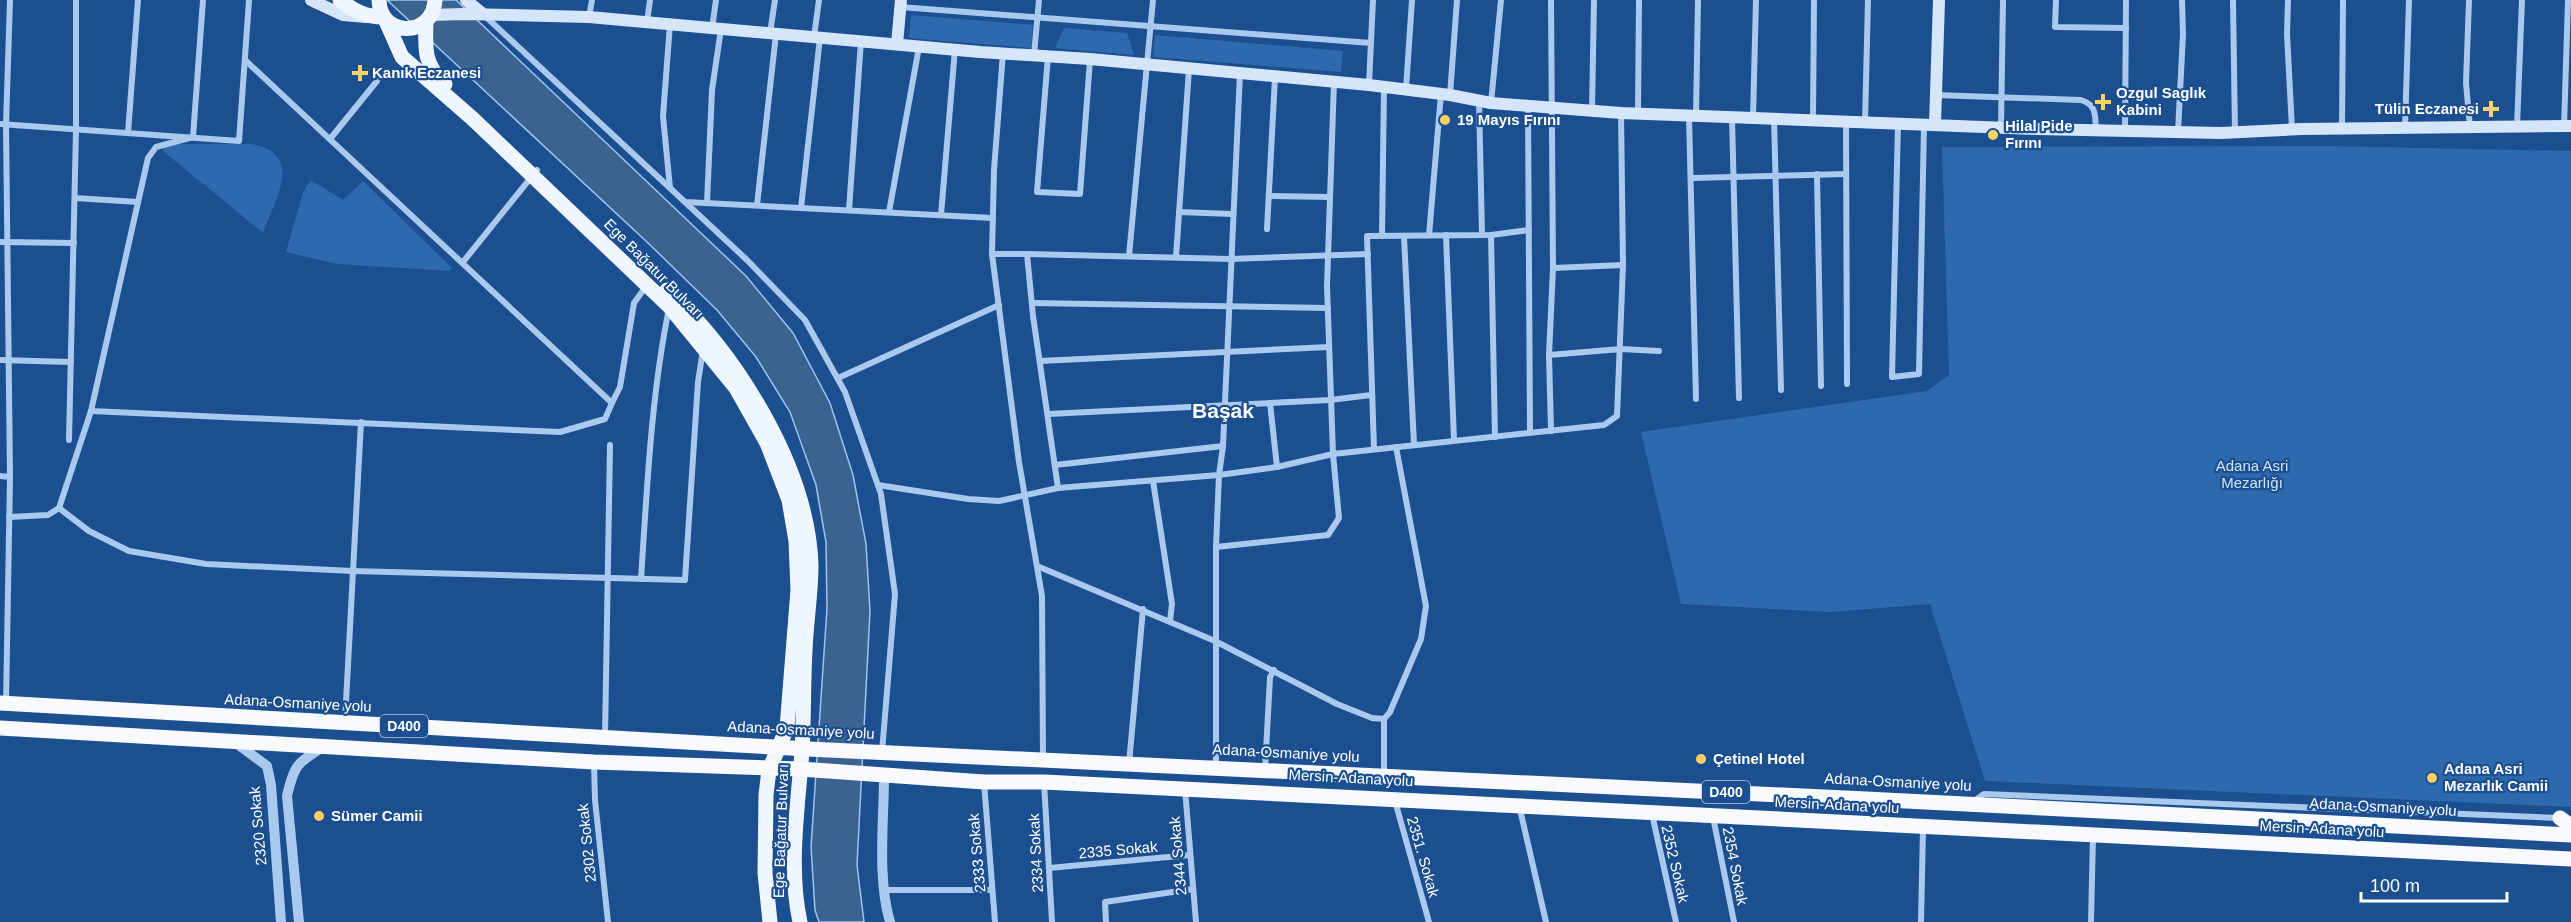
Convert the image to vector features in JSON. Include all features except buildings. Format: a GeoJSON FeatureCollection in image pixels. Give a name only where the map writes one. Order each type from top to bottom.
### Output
{"type":"FeatureCollection","features":[{"type":"Feature","properties":{"kind":"highway","name":"Adana-Osmaniye yolu"},"geometry":{"type":"LineString","coordinates":[[3,703],[805,749],[2571,835]]}},
{"type":"Feature","properties":{"kind":"highway","name":"D400"},"geometry":{"type":"LineString","coordinates":[[0,728],[594,762],[884,775]]}},
{"type":"Feature","properties":{"kind":"highway","name":"Mersin-Adana yolu"},"geometry":{"type":"LineString","coordinates":[[884,775],[984,782],[1044,782],[1394,798],[1923,828],[2571,859]]}},
{"type":"Feature","properties":{"kind":"main road"},"geometry":{"type":"LineString","coordinates":[[311,0],[343,15],[380,18]]}},
{"type":"Feature","properties":{"kind":"main road"},"geometry":{"type":"LineString","coordinates":[[340,0],[354,10],[409,29],[431,13],[647,22],[1369,85],[1485,101],[1621,113],[2001,128],[2178,132],[2568,126]]}},
{"type":"Feature","properties":{"kind":"main road","name":"Ege Bağatur Bulvarı"},"geometry":{"type":"LineString","coordinates":[[379,0],[380,18],[402,57],[686,308],[767,443],[789,500],[796,541],[798,590],[786,728],[769,770],[765,873],[770,922]]}},
{"type":"Feature","properties":{"kind":"main road"},"geometry":{"type":"LineString","coordinates":[[466,0],[483,15]]}},
{"type":"Feature","properties":{"kind":"main road"},"geometry":{"type":"LineString","coordinates":[[1929,125],[1935,95],[1938,0]]}},
{"type":"Feature","properties":{"kind":"main road"},"geometry":{"type":"LineString","coordinates":[[897,44],[901,4]]}},
{"type":"Feature","properties":{"kind":"main road","name":"Ege Bağatur Bulvarı"},"geometry":{"type":"LineString","coordinates":[[431,13],[426,55],[432,72],[705,340],[761,408],[782,452],[801,506],[811,564],[805,749],[796,850],[796,904],[800,922]]}},
{"type":"Feature","properties":{"kind":"street"},"geometry":{"type":"LineString","coordinates":[[3,703],[10,477],[10,361],[9,243],[3,124],[10,0]]}},
{"type":"Feature","properties":{"kind":"street"},"geometry":{"type":"LineString","coordinates":[[69,441],[75,198],[76,0]]}},
{"type":"Feature","properties":{"kind":"street"},"geometry":{"type":"LineString","coordinates":[[128,133],[138,0]]}},
{"type":"Feature","properties":{"kind":"street"},"geometry":{"type":"LineString","coordinates":[[193,137],[203,0]]}},
{"type":"Feature","properties":{"kind":"street"},"geometry":{"type":"LineString","coordinates":[[3,124],[239,141],[249,0]]}},
{"type":"Feature","properties":{"kind":"street"},"geometry":{"type":"LineString","coordinates":[[589,18],[591,0]]}},
{"type":"Feature","properties":{"kind":"street"},"geometry":{"type":"LineString","coordinates":[[647,22],[650,0]]}},
{"type":"Feature","properties":{"kind":"street"},"geometry":{"type":"LineString","coordinates":[[707,203],[716,0]]}},
{"type":"Feature","properties":{"kind":"street"},"geometry":{"type":"LineString","coordinates":[[757,205],[775,0]]}},
{"type":"Feature","properties":{"kind":"street"},"geometry":{"type":"LineString","coordinates":[[801,208],[819,0]]}},
{"type":"Feature","properties":{"kind":"street"},"geometry":{"type":"LineString","coordinates":[[1034,55],[1039,0]]}},
{"type":"Feature","properties":{"kind":"street"},"geometry":{"type":"LineString","coordinates":[[1129,256],[1154,0]]}},
{"type":"Feature","properties":{"kind":"street"},"geometry":{"type":"LineString","coordinates":[[1369,85],[1373,0]]}},
{"type":"Feature","properties":{"kind":"street"},"geometry":{"type":"LineString","coordinates":[[1406,90],[1412,0]]}},
{"type":"Feature","properties":{"kind":"street"},"geometry":{"type":"LineString","coordinates":[[1429,235],[1457,0]]}},
{"type":"Feature","properties":{"kind":"street"},"geometry":{"type":"LineString","coordinates":[[1482,235],[1485,101],[1501,0]]}},
{"type":"Feature","properties":{"kind":"street"},"geometry":{"type":"LineString","coordinates":[[1551,0],[1553,268],[1549,355],[1551,431]]}},
{"type":"Feature","properties":{"kind":"street"},"geometry":{"type":"LineString","coordinates":[[1592,110],[1594,0]]}},
{"type":"Feature","properties":{"kind":"street"},"geometry":{"type":"LineString","coordinates":[[1638,113],[1639,0]]}},
{"type":"Feature","properties":{"kind":"street"},"geometry":{"type":"LineString","coordinates":[[1696,399],[1693,115],[1698,0]]}},
{"type":"Feature","properties":{"kind":"street"},"geometry":{"type":"LineString","coordinates":[[1753,118],[1756,0]]}},
{"type":"Feature","properties":{"kind":"street"},"geometry":{"type":"LineString","coordinates":[[1813,120],[1814,0]]}},
{"type":"Feature","properties":{"kind":"street"},"geometry":{"type":"LineString","coordinates":[[1865,122],[1868,0]]}},
{"type":"Feature","properties":{"kind":"street"},"geometry":{"type":"LineString","coordinates":[[2001,128],[2003,0]]}},
{"type":"Feature","properties":{"kind":"street"},"geometry":{"type":"LineString","coordinates":[[2056,0],[2055,27],[2126,28]]}},
{"type":"Feature","properties":{"kind":"street"},"geometry":{"type":"LineString","coordinates":[[2125,131],[2126,0]]}},
{"type":"Feature","properties":{"kind":"street"},"geometry":{"type":"LineString","coordinates":[[2178,132],[2182,0]]}},
{"type":"Feature","properties":{"kind":"street"},"geometry":{"type":"LineString","coordinates":[[2233,0],[2235,132]]}},
{"type":"Feature","properties":{"kind":"street"},"geometry":{"type":"LineString","coordinates":[[2288,0],[2287,34],[2292,129]]}},
{"type":"Feature","properties":{"kind":"street"},"geometry":{"type":"LineString","coordinates":[[2342,128],[2343,0]]}},
{"type":"Feature","properties":{"kind":"street"},"geometry":{"type":"LineString","coordinates":[[2405,128],[2409,0]]}},
{"type":"Feature","properties":{"kind":"street"},"geometry":{"type":"LineString","coordinates":[[2469,0],[2466,82],[2470,127]]}},
{"type":"Feature","properties":{"kind":"street"},"geometry":{"type":"LineString","coordinates":[[2517,127],[2522,0]]}},
{"type":"Feature","properties":{"kind":"street"},"geometry":{"type":"LineString","coordinates":[[2568,0],[2568,126]]}},
{"type":"Feature","properties":{"kind":"street"},"geometry":{"type":"LineString","coordinates":[[901,4],[1037,19],[1371,43]]}},
{"type":"Feature","properties":{"kind":"street"},"geometry":{"type":"LineString","coordinates":[[483,15],[747,260],[805,321],[846,392],[881,494],[895,594],[882,752]]}},
{"type":"Feature","properties":{"kind":"street"},"geometry":{"type":"LineString","coordinates":[[670,24],[663,116],[670,188]]}},
{"type":"Feature","properties":{"kind":"street"},"geometry":{"type":"LineString","coordinates":[[849,210],[861,41]]}},
{"type":"Feature","properties":{"kind":"street"},"geometry":{"type":"LineString","coordinates":[[889,212],[919,46]]}},
{"type":"Feature","properties":{"kind":"street"},"geometry":{"type":"LineString","coordinates":[[941,215],[955,49]]}},
{"type":"Feature","properties":{"kind":"street"},"geometry":{"type":"LineString","coordinates":[[1003,53],[994,170],[992,254],[1024,496],[1042,596],[1043,760]]}},
{"type":"Feature","properties":{"kind":"street"},"geometry":{"type":"LineString","coordinates":[[1048,56],[1037,192],[1080,194],[1090,59]]}},
{"type":"Feature","properties":{"kind":"street"},"geometry":{"type":"LineString","coordinates":[[245,60],[612,403]]}},
{"type":"Feature","properties":{"kind":"street"},"geometry":{"type":"LineString","coordinates":[[1176,257],[1189,69]]}},
{"type":"Feature","properties":{"kind":"street"},"geometry":{"type":"LineString","coordinates":[[1216,768],[1218,705],[1215,641],[1216,547],[1219,475],[1223,446],[1240,73]]}},
{"type":"Feature","properties":{"kind":"street"},"geometry":{"type":"LineString","coordinates":[[1268,229],[1275,77]]}},
{"type":"Feature","properties":{"kind":"street"},"geometry":{"type":"LineString","coordinates":[[330,139],[377,81]]}},
{"type":"Feature","properties":{"kind":"street"},"geometry":{"type":"LineString","coordinates":[[1216,547],[1328,535],[1339,518],[1330,400],[1328,308],[1334,82]]}},
{"type":"Feature","properties":{"kind":"street"},"geometry":{"type":"LineString","coordinates":[[1382,236],[1384,87]]}},
{"type":"Feature","properties":{"kind":"street"},"geometry":{"type":"LineString","coordinates":[[1935,95],[2085,101],[2096,112],[2096,130]]}},
{"type":"Feature","properties":{"kind":"street"},"geometry":{"type":"LineString","coordinates":[[1528,104],[1530,433]]}},
{"type":"Feature","properties":{"kind":"street"},"geometry":{"type":"LineString","coordinates":[[878,485],[983,501],[999,501],[1058,488],[1219,475],[1277,467],[1333,454],[1604,425],[1619,413],[1623,265],[1621,113]]}},
{"type":"Feature","properties":{"kind":"street"},"geometry":{"type":"LineString","coordinates":[[1732,117],[1738,398]]}},
{"type":"Feature","properties":{"kind":"street"},"geometry":{"type":"LineString","coordinates":[[1774,118],[1781,390]]}},
{"type":"Feature","properties":{"kind":"street"},"geometry":{"type":"LineString","coordinates":[[1846,121],[1847,384]]}},
{"type":"Feature","properties":{"kind":"street"},"geometry":{"type":"LineString","coordinates":[[1898,123],[1892,377],[1919,374],[1929,125]]}},
{"type":"Feature","properties":{"kind":"street"},"geometry":{"type":"LineString","coordinates":[[9,517],[48,515],[59,508],[91,411],[148,158],[156,147],[193,137]]}},
{"type":"Feature","properties":{"kind":"street"},"geometry":{"type":"LineString","coordinates":[[463,262],[535,173]]}},
{"type":"Feature","properties":{"kind":"street"},"geometry":{"type":"LineString","coordinates":[[1817,174],[1821,386]]}},
{"type":"Feature","properties":{"kind":"street"},"geometry":{"type":"LineString","coordinates":[[1693,178],[1846,174]]}},
{"type":"Feature","properties":{"kind":"street"},"geometry":{"type":"LineString","coordinates":[[1269,196],[1330,197]]}},
{"type":"Feature","properties":{"kind":"street"},"geometry":{"type":"LineString","coordinates":[[75,198],[138,202]]}},
{"type":"Feature","properties":{"kind":"street"},"geometry":{"type":"LineString","coordinates":[[686,202],[993,218]]}},
{"type":"Feature","properties":{"kind":"street"},"geometry":{"type":"LineString","coordinates":[[1179,212],[1232,214]]}},
{"type":"Feature","properties":{"kind":"street"},"geometry":{"type":"LineString","coordinates":[[1374,449],[1367,236],[1491,235],[1529,230]]}},
{"type":"Feature","properties":{"kind":"street"},"geometry":{"type":"LineString","coordinates":[[1446,235],[1454,440]]}},
{"type":"Feature","properties":{"kind":"street"},"geometry":{"type":"LineString","coordinates":[[1491,235],[1495,436]]}},
{"type":"Feature","properties":{"kind":"street"},"geometry":{"type":"LineString","coordinates":[[1404,236],[1414,445]]}},
{"type":"Feature","properties":{"kind":"street"},"geometry":{"type":"LineString","coordinates":[[0,242],[74,243]]}},
{"type":"Feature","properties":{"kind":"street"},"geometry":{"type":"LineString","coordinates":[[992,254],[1230,259],[1368,254]]}},
{"type":"Feature","properties":{"kind":"street"},"geometry":{"type":"LineString","coordinates":[[1027,254],[1058,488]]}},
{"type":"Feature","properties":{"kind":"street"},"geometry":{"type":"LineString","coordinates":[[1553,268],[1623,265]]}},
{"type":"Feature","properties":{"kind":"street"},"geometry":{"type":"LineString","coordinates":[[91,411],[560,432],[605,419],[621,387],[634,303],[647,284]]}},
{"type":"Feature","properties":{"kind":"street"},"geometry":{"type":"LineString","coordinates":[[1032,303],[1328,308]]}},
{"type":"Feature","properties":{"kind":"street"},"geometry":{"type":"LineString","coordinates":[[838,378],[999,305]]}},
{"type":"Feature","properties":{"kind":"street"},"geometry":{"type":"LineString","coordinates":[[641,579],[649,464],[662,343],[669,306]]}},
{"type":"Feature","properties":{"kind":"street"},"geometry":{"type":"LineString","coordinates":[[59,508],[89,531],[129,551],[206,564],[353,571],[685,580],[698,382],[705,340]]}},
{"type":"Feature","properties":{"kind":"street"},"geometry":{"type":"LineString","coordinates":[[1040,361],[1329,347]]}},
{"type":"Feature","properties":{"kind":"street"},"geometry":{"type":"LineString","coordinates":[[1549,355],[1621,349],[1659,351]]}},
{"type":"Feature","properties":{"kind":"street"},"geometry":{"type":"LineString","coordinates":[[0,360],[71,362]]}},
{"type":"Feature","properties":{"kind":"street"},"geometry":{"type":"LineString","coordinates":[[1048,414],[1330,400],[1371,395]]}},
{"type":"Feature","properties":{"kind":"street"},"geometry":{"type":"LineString","coordinates":[[1270,403],[1277,467]]}},
{"type":"Feature","properties":{"kind":"street"},"geometry":{"type":"LineString","coordinates":[[345,723],[361,422]]}},
{"type":"Feature","properties":{"kind":"street"},"geometry":{"type":"LineString","coordinates":[[604,737],[610,445]]}},
{"type":"Feature","properties":{"kind":"street"},"geometry":{"type":"LineString","coordinates":[[1055,465],[1223,446]]}},
{"type":"Feature","properties":{"kind":"street"},"geometry":{"type":"LineString","coordinates":[[1384,776],[1384,719],[1390,712],[1421,639],[1426,606],[1396,447]]}},
{"type":"Feature","properties":{"kind":"street"},"geometry":{"type":"LineString","coordinates":[[0,476],[10,477]]}},
{"type":"Feature","properties":{"kind":"street"},"geometry":{"type":"LineString","coordinates":[[1153,481],[1172,604],[1170,621]]}},
{"type":"Feature","properties":{"kind":"street"},"geometry":{"type":"LineString","coordinates":[[1037,566],[1215,641],[1337,704],[1372,718],[1384,719]]}},
{"type":"Feature","properties":{"kind":"street"},"geometry":{"type":"LineString","coordinates":[[1129,764],[1143,609]]}},
{"type":"Feature","properties":{"kind":"street"},"geometry":{"type":"LineString","coordinates":[[1265,770],[1269,677],[1274,670]]}},
{"type":"Feature","properties":{"kind":"street","name":"2320 Sokak"},"geometry":{"type":"LineString","coordinates":[[236,742],[267,766],[271,785],[281,922]]}},
{"type":"Feature","properties":{"kind":"street"},"geometry":{"type":"LineString","coordinates":[[298,922],[287,796],[291,778],[299,762],[323,747]]}},
{"type":"Feature","properties":{"kind":"street","name":"2302 Sokak"},"geometry":{"type":"LineString","coordinates":[[594,762],[595,800],[608,922]]}},
{"type":"Feature","properties":{"kind":"street"},"geometry":{"type":"LineString","coordinates":[[884,775],[883,856],[890,922]]}},
{"type":"Feature","properties":{"kind":"street","name":"2333 Sokak"},"geometry":{"type":"LineString","coordinates":[[984,782],[995,922]]}},
{"type":"Feature","properties":{"kind":"street","name":"2334 Sokak"},"geometry":{"type":"LineString","coordinates":[[1044,782],[1052,922]]}},
{"type":"Feature","properties":{"kind":"street","name":"2344 Sokak"},"geometry":{"type":"LineString","coordinates":[[1185,789],[1196,922]]}},
{"type":"Feature","properties":{"kind":"street"},"geometry":{"type":"LineString","coordinates":[[1970,804],[1984,794],[2567,821]]}},
{"type":"Feature","properties":{"kind":"street","name":"2351. Sokak"},"geometry":{"type":"LineString","coordinates":[[1394,798],[1430,922]]}},
{"type":"Feature","properties":{"kind":"street"},"geometry":{"type":"LineString","coordinates":[[1519,805],[1546,922]]}},
{"type":"Feature","properties":{"kind":"street","name":"2352 Sokak"},"geometry":{"type":"LineString","coordinates":[[1651,811],[1676,922]]}},
{"type":"Feature","properties":{"kind":"street","name":"2354 Sokak"},"geometry":{"type":"LineString","coordinates":[[1713,815],[1734,922]]}},
{"type":"Feature","properties":{"kind":"street"},"geometry":{"type":"LineString","coordinates":[[1921,922],[1923,828]]}},
{"type":"Feature","properties":{"kind":"street"},"geometry":{"type":"LineString","coordinates":[[2091,922],[2093,836]]}},
{"type":"Feature","properties":{"kind":"street","name":"2335 Sokak"},"geometry":{"type":"LineString","coordinates":[[1048,868],[1190,855]]}},
{"type":"Feature","properties":{"kind":"street"},"geometry":{"type":"LineString","coordinates":[[1106,922],[1105,902],[1193,888]]}},
{"type":"Feature","properties":{"kind":"street"},"geometry":{"type":"LineString","coordinates":[[885,890],[992,890]]}},
{"type":"Feature","properties":{"kind":"green space"},"geometry":{"type":"Polygon","coordinates":[[[911,15],[1033,25],[1031,48],[909,38],[911,15]]]}},
{"type":"Feature","properties":{"kind":"green space"},"geometry":{"type":"Polygon","coordinates":[[[1064,28],[1127,33],[1134,55],[1055,48],[1064,28]]]}},
{"type":"Feature","properties":{"kind":"green space"},"geometry":{"type":"Polygon","coordinates":[[[1155,35],[1343,51],[1341,72],[1153,57],[1155,35]]]}},
{"type":"Feature","properties":{"kind":"green space"},"geometry":{"type":"Polygon","coordinates":[[[164,144],[252,144],[268,149],[278,157],[282,168],[282,180],[263,233],[163,151],[164,144]]]}},
{"type":"Feature","properties":{"kind":"green space","name":"Adana Asri Mezarlığı"},"geometry":{"type":"Polygon","coordinates":[[[2329,146],[2571,151],[2571,807],[1985,781],[1930,604],[1831,612],[1681,604],[1641,432],[1927,391],[1949,375],[1942,147],[2329,146]]]}},
{"type":"Feature","properties":{"kind":"green space"},"geometry":{"type":"Polygon","coordinates":[[[311,180],[343,200],[363,181],[452,268],[450,271],[337,264],[286,252],[303,192],[311,180]]]}},
{"type":"Feature","properties":{"kind":"shaded area"},"geometry":{"type":"Polygon","coordinates":[[[387,0],[456,0],[746,276],[793,333],[830,403],[853,475],[866,544],[870,611],[857,865],[864,922],[819,922],[815,910],[811,847],[827,608],[826,542],[816,485],[790,412],[756,357],[717,310],[387,0]]]}},
{"type":"Feature","properties":{"kind":"place","name":"Kanık Eczanesi"},"geometry":{"type":"Point","coordinates":[360,73]}},
{"type":"Feature","properties":{"kind":"place","name":"Ozgul Saglık Kabini"},"geometry":{"type":"Point","coordinates":[2103,102]}},
{"type":"Feature","properties":{"kind":"place","name":"Tülin Eczanesi"},"geometry":{"type":"Point","coordinates":[2491,109]}},
{"type":"Feature","properties":{"kind":"place","name":"19 Mayıs Fırını"},"geometry":{"type":"Point","coordinates":[1445,120]}},
{"type":"Feature","properties":{"kind":"place","name":"Hilal Pide Fırını"},"geometry":{"type":"Point","coordinates":[1993,135]}},
{"type":"Feature","properties":{"kind":"place","name":"Çetinel Hotel"},"geometry":{"type":"Point","coordinates":[1701,759]}},
{"type":"Feature","properties":{"kind":"place","name":"Adana Asri Mezarlık Camii"},"geometry":{"type":"Point","coordinates":[2432,778]}},
{"type":"Feature","properties":{"kind":"place","name":"Sümer Camii"},"geometry":{"type":"Point","coordinates":[319,816]}},
{"type":"Feature","properties":{"kind":"district","name":"Başak"},"geometry":{"type":"Point","coordinates":[1223,411]}}]}
